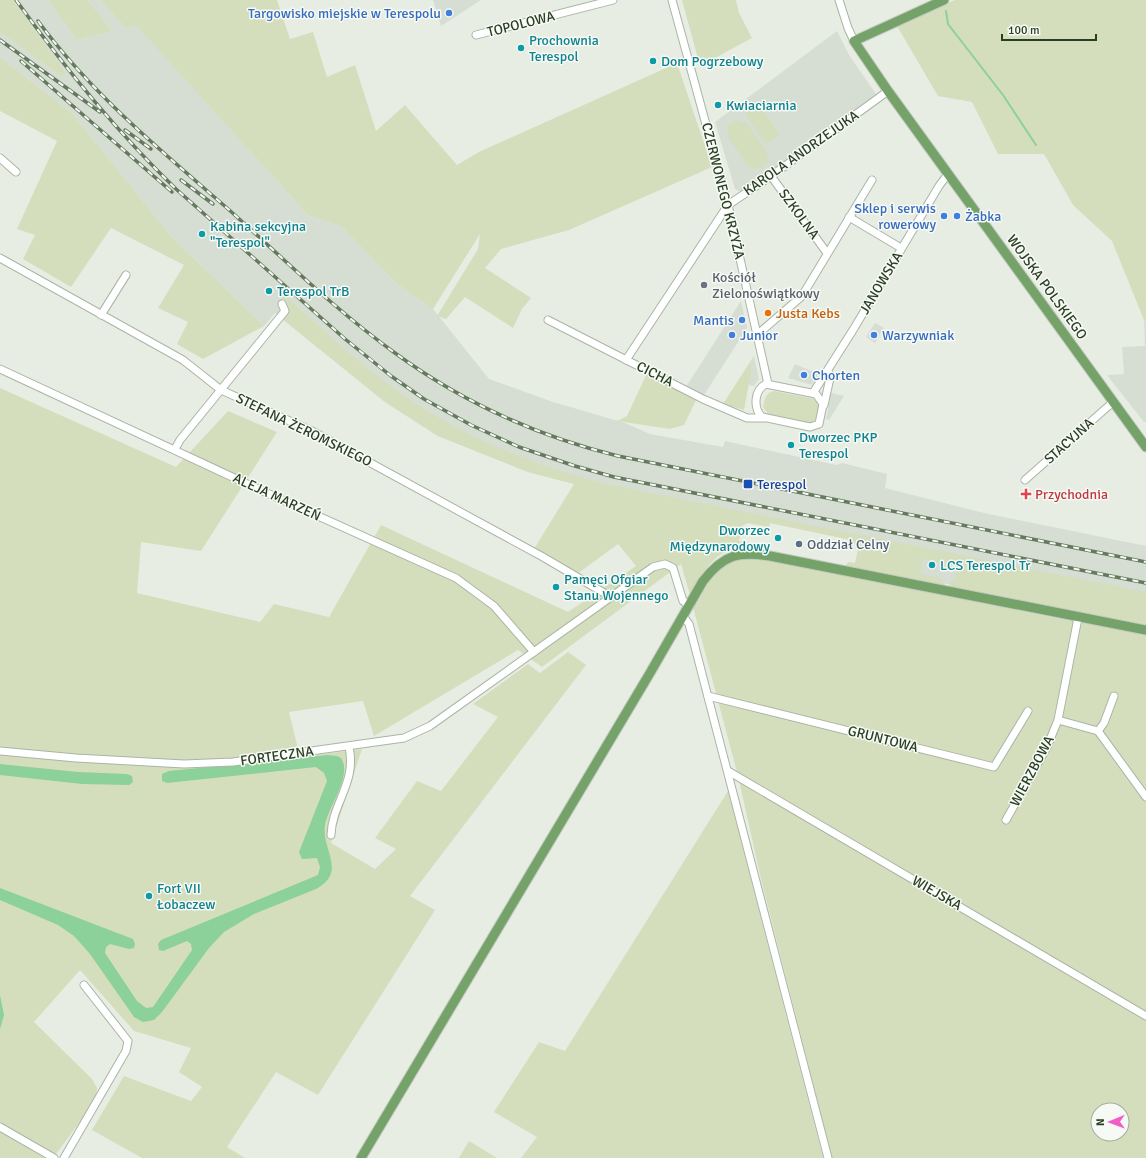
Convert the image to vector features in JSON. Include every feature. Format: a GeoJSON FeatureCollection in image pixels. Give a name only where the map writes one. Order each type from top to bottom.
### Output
{"type":"FeatureCollection","features":[{"type":"Feature","properties":{"kind":"main road"},"geometry":{"type":"LineString","coordinates":[[854,41],[944,0]]}},
{"type":"Feature","properties":{"kind":"main road","name":"WOJSKA POLSKIEGO"},"geometry":{"type":"LineString","coordinates":[[854,41],[888,91],[1146,448]]}},
{"type":"Feature","properties":{"kind":"main road"},"geometry":{"type":"LineString","coordinates":[[361,1158],[691,604],[703,581],[716,565],[733,556],[754,553],[1078,618],[1146,630]]}},
{"type":"Feature","properties":{"kind":"street","name":"TOPOLOWA"},"geometry":{"type":"LineString","coordinates":[[476,35],[613,0]]}},
{"type":"Feature","properties":{"kind":"street","name":"CZERWONEGO KRZYŻA"},"geometry":{"type":"LineString","coordinates":[[672,0],[728,205],[768,384]]}},
{"type":"Feature","properties":{"kind":"street","name":"WOJSKA POLSKIEGO"},"geometry":{"type":"LineString","coordinates":[[839,0],[854,41]]}},
{"type":"Feature","properties":{"kind":"street","name":"KAROLA ANDRZEJUKA"},"geometry":{"type":"LineString","coordinates":[[626,360],[728,205],[771,176],[888,91]]}},
{"type":"Feature","properties":{"kind":"street"},"geometry":{"type":"LineString","coordinates":[[0,158],[16,172]]}},
{"type":"Feature","properties":{"kind":"street","name":"JANOWSKA"},"geometry":{"type":"LineString","coordinates":[[813,393],[828,371],[939,186],[948,174]]}},
{"type":"Feature","properties":{"kind":"street","name":"SZKOLNA"},"geometry":{"type":"LineString","coordinates":[[771,176],[827,253]]}},
{"type":"Feature","properties":{"kind":"street"},"geometry":{"type":"LineString","coordinates":[[758,334],[802,296],[872,180]]}},
{"type":"Feature","properties":{"kind":"street"},"geometry":{"type":"LineString","coordinates":[[849,217],[902,248]]}},
{"type":"Feature","properties":{"kind":"street","name":"STEFANA ŻEROMSKIEGO"},"geometry":{"type":"LineString","coordinates":[[0,258],[183,360],[221,390],[312,431],[543,557],[611,597]]}},
{"type":"Feature","properties":{"kind":"street"},"geometry":{"type":"LineString","coordinates":[[101,315],[126,275]]}},
{"type":"Feature","properties":{"kind":"street"},"geometry":{"type":"LineString","coordinates":[[175,449],[180,440],[285,311],[282,304]]}},
{"type":"Feature","properties":{"kind":"street","name":"CICHA"},"geometry":{"type":"LineString","coordinates":[[548,320],[703,399],[747,418],[764,418],[812,427],[820,422],[830,378],[828,371]]}},
{"type":"Feature","properties":{"kind":"street","name":"ALEJA MARZEŃ"},"geometry":{"type":"LineString","coordinates":[[0,369],[175,449],[258,489],[456,578],[494,606],[531,655]]}},
{"type":"Feature","properties":{"kind":"street"},"geometry":{"type":"LineString","coordinates":[[764,418],[758,412],[756,404],[760,388],[768,384],[813,393],[820,398],[824,408]]}},
{"type":"Feature","properties":{"kind":"street","name":"STACYJNA"},"geometry":{"type":"LineString","coordinates":[[1025,480],[1114,402]]}},
{"type":"Feature","properties":{"kind":"street","name":"FORTECZNA"},"geometry":{"type":"LineString","coordinates":[[0,751],[76,758],[184,764],[233,762],[349,747],[404,738],[430,726],[653,567],[665,564],[673,568],[683,601],[691,604]]}},
{"type":"Feature","properties":{"kind":"street"},"geometry":{"type":"LineString","coordinates":[[683,616],[689,624],[828,1158]]}},
{"type":"Feature","properties":{"kind":"street","name":"WIERZBOWA"},"geometry":{"type":"LineString","coordinates":[[1006,820],[1047,747],[1058,720],[1078,618]]}},
{"type":"Feature","properties":{"kind":"street","name":"GRUNTOWA"},"geometry":{"type":"LineString","coordinates":[[708,696],[994,767],[1028,711]]}},
{"type":"Feature","properties":{"kind":"street"},"geometry":{"type":"LineString","coordinates":[[1114,696],[1104,723],[1098,731],[1146,797]]}},
{"type":"Feature","properties":{"kind":"street","name":"WIERZBOWA"},"geometry":{"type":"LineString","coordinates":[[1058,720],[1098,731]]}},
{"type":"Feature","properties":{"kind":"street"},"geometry":{"type":"LineString","coordinates":[[331,835],[331,826],[346,787],[351,767],[349,747]]}},
{"type":"Feature","properties":{"kind":"street","name":"WIEJSKA"},"geometry":{"type":"LineString","coordinates":[[728,771],[1146,1016]]}},
{"type":"Feature","properties":{"kind":"street"},"geometry":{"type":"LineString","coordinates":[[64,1158],[126,1051],[128,1041],[84,985]]}},
{"type":"Feature","properties":{"kind":"street"},"geometry":{"type":"LineString","coordinates":[[0,1127],[54,1158]]}},
{"type":"Feature","properties":{"kind":"shaded area"},"geometry":{"type":"Polygon","coordinates":[[[0,0],[13,0],[66,73],[62,77],[0,32],[0,0]]]}},
{"type":"Feature","properties":{"kind":"shaded area"},"geometry":{"type":"Polygon","coordinates":[[[13,0],[48,0],[77,40],[112,31],[88,0],[100,0],[125,27],[136,24],[308,215],[341,226],[397,284],[433,309],[489,379],[553,402],[625,423],[650,434],[723,447],[725,441],[836,465],[842,463],[887,474],[885,488],[984,513],[1146,546],[1146,599],[959,586],[913,577],[918,554],[770,523],[769,527],[748,523],[741,526],[528,472],[438,436],[385,402],[275,313],[264,326],[170,235],[72,113],[0,57],[0,32],[62,77],[66,73],[13,0]]]}},
{"type":"Feature","properties":{"kind":"shaded area"},"geometry":{"type":"Polygon","coordinates":[[[48,0],[88,0],[112,31],[77,40],[48,0]]]}},
{"type":"Feature","properties":{"kind":"shaded area"},"geometry":{"type":"Polygon","coordinates":[[[100,0],[277,0],[290,39],[313,32],[327,77],[355,65],[376,131],[405,105],[457,165],[479,152],[677,63],[712,167],[569,230],[501,249],[485,268],[531,298],[522,309],[513,328],[465,297],[446,319],[437,316],[478,249],[480,234],[433,309],[397,284],[341,226],[308,215],[136,25],[125,27],[100,0]]]}},
{"type":"Feature","properties":{"kind":"shaded area","name":"Targowisko miejskie w Terespolu"},"geometry":{"type":"Polygon","coordinates":[[[433,0],[481,0],[441,26],[433,0]]]}},
{"type":"Feature","properties":{"kind":"shaded area"},"geometry":{"type":"Polygon","coordinates":[[[682,0],[736,0],[739,13],[752,38],[700,66],[682,0]]]}},
{"type":"Feature","properties":{"kind":"shaded area"},"geometry":{"type":"Polygon","coordinates":[[[955,0],[1146,0],[1146,320],[1144,320],[1112,241],[1073,205],[1044,154],[998,154],[972,102],[938,96],[897,26],[955,0]]]}},
{"type":"Feature","properties":{"kind":"shaded area"},"geometry":{"type":"Polygon","coordinates":[[[837,31],[849,55],[876,94],[741,192],[735,189],[715,122],[837,31]]]}},
{"type":"Feature","properties":{"kind":"shaded area"},"geometry":{"type":"Polygon","coordinates":[[[0,57],[72,113],[170,235],[264,326],[203,359],[177,344],[188,322],[158,308],[184,265],[111,228],[71,287],[23,259],[35,235],[17,229],[57,141],[0,111],[0,57]]]}},
{"type":"Feature","properties":{"kind":"shaded area"},"geometry":{"type":"Polygon","coordinates":[[[759,105],[780,134],[766,144],[745,114],[759,105]]]}},
{"type":"Feature","properties":{"kind":"shaded area"},"geometry":{"type":"Polygon","coordinates":[[[736,120],[746,123],[767,153],[768,161],[763,167],[755,169],[748,166],[728,136],[728,126],[736,120]]]}},
{"type":"Feature","properties":{"kind":"shaded area"},"geometry":{"type":"Polygon","coordinates":[[[280,291],[355,358],[403,395],[452,425],[503,450],[557,470],[611,485],[1146,592],[1146,625],[949,587],[950,582],[955,580],[958,565],[947,562],[945,567],[943,567],[943,563],[923,559],[920,574],[942,578],[941,582],[945,583],[944,586],[846,566],[848,562],[855,563],[859,545],[852,543],[852,540],[770,523],[769,527],[748,523],[743,525],[739,541],[743,542],[742,548],[732,549],[716,558],[704,571],[690,595],[681,564],[542,667],[518,650],[374,736],[363,701],[289,712],[300,757],[362,749],[331,843],[375,869],[396,849],[375,838],[417,781],[441,791],[498,717],[473,704],[528,664],[540,673],[568,652],[586,665],[410,896],[435,910],[318,1095],[276,1072],[227,1147],[245,1158],[142,1158],[92,1130],[124,1076],[191,1101],[202,1087],[179,1072],[191,1048],[134,1031],[80,970],[34,1022],[92,1079],[97,1088],[96,1100],[53,1158],[0,1158],[0,388],[176,467],[228,411],[277,432],[201,551],[141,542],[137,593],[260,622],[274,604],[329,617],[381,525],[568,612],[636,566],[618,544],[577,574],[534,549],[574,484],[528,472],[438,436],[385,402],[281,318],[288,309],[284,305],[287,301],[278,293],[280,291]]]}},
{"type":"Feature","properties":{"kind":"shaded area"},"geometry":{"type":"Polygon","coordinates":[[[741,301],[747,328],[704,395],[686,387],[741,301]]]}},
{"type":"Feature","properties":{"kind":"shaded area"},"geometry":{"type":"Polygon","coordinates":[[[1144,320],[1146,320],[1146,422],[1144,422],[1107,375],[1124,374],[1122,347],[1145,346],[1144,320]]]}},
{"type":"Feature","properties":{"kind":"shaded area"},"geometry":{"type":"Polygon","coordinates":[[[875,323],[884,328],[875,343],[866,337],[875,323]]]}},
{"type":"Feature","properties":{"kind":"shaded area"},"geometry":{"type":"Polygon","coordinates":[[[754,356],[759,379],[754,386],[749,385],[750,362],[754,356]]]}},
{"type":"Feature","properties":{"kind":"shaded area"},"geometry":{"type":"Polygon","coordinates":[[[750,362],[751,373],[744,410],[723,404],[750,362]]]}},
{"type":"Feature","properties":{"kind":"shaded area"},"geometry":{"type":"Polygon","coordinates":[[[795,364],[818,374],[812,385],[788,378],[795,364]]]}},
{"type":"Feature","properties":{"kind":"shaded area"},"geometry":{"type":"Polygon","coordinates":[[[648,371],[698,396],[684,425],[670,429],[617,421],[627,416],[648,371]]]}},
{"type":"Feature","properties":{"kind":"shaded area"},"geometry":{"type":"Polygon","coordinates":[[[774,391],[814,399],[819,403],[818,419],[810,423],[768,414],[763,407],[764,401],[769,393],[774,391]]]}},
{"type":"Feature","properties":{"kind":"shaded area"},"geometry":{"type":"Polygon","coordinates":[[[831,393],[844,396],[829,420],[826,419],[831,393]]]}},
{"type":"Feature","properties":{"kind":"shaded area"},"geometry":{"type":"Polygon","coordinates":[[[755,557],[1061,619],[1146,634],[1146,1158],[832,1158],[761,879],[738,776],[693,607],[710,577],[731,560],[755,557]]]}},
{"type":"Feature","properties":{"kind":"shaded area"},"geometry":{"type":"Polygon","coordinates":[[[327,755],[341,758],[344,765],[342,782],[325,825],[326,843],[332,868],[330,875],[325,882],[316,889],[254,914],[224,932],[209,948],[162,1012],[154,1020],[143,1022],[134,1017],[90,954],[74,936],[58,925],[0,900],[0,888],[133,939],[135,944],[134,948],[129,949],[110,944],[106,947],[105,953],[137,1001],[146,1008],[153,1007],[192,950],[191,944],[187,941],[163,951],[159,950],[158,944],[161,940],[318,875],[320,867],[317,858],[302,859],[299,852],[327,781],[324,773],[316,767],[167,783],[162,781],[162,774],[169,771],[327,755]]]}},
{"type":"Feature","properties":{"kind":"shaded area"},"geometry":{"type":"Polygon","coordinates":[[[0,764],[78,772],[127,774],[132,776],[133,782],[129,785],[82,784],[0,775],[0,764]]]}},
{"type":"Feature","properties":{"kind":"shaded area"},"geometry":{"type":"Polygon","coordinates":[[[728,791],[823,1158],[521,1158],[537,1137],[494,1112],[539,1042],[565,1051],[728,791]]]}},
{"type":"Feature","properties":{"kind":"shaded area"},"geometry":{"type":"Polygon","coordinates":[[[0,995],[4,1015],[0,1029],[0,995]]]}},
{"type":"Feature","properties":{"kind":"shaded area"},"geometry":{"type":"Polygon","coordinates":[[[469,1141],[497,1158],[459,1158],[469,1141]]]}},
{"type":"Feature","properties":{"kind":"waterway"},"geometry":{"type":"LineString","coordinates":[[946,11],[948,24],[1003,95],[1036,145]]}},
{"type":"Feature","properties":{"kind":"railway"},"geometry":{"type":"LineString","coordinates":[[16,0],[53,50],[112,122],[176,189],[345,339],[391,376],[424,399],[471,425],[519,447],[575,466],[614,477],[1146,583]]}},
{"type":"Feature","properties":{"kind":"railway"},"geometry":{"type":"LineString","coordinates":[[38,21],[80,72],[103,97],[309,283],[351,319],[395,353],[420,371],[474,402],[530,428],[588,448],[618,456],[1146,562]]}},
{"type":"Feature","properties":{"kind":"railway"},"geometry":{"type":"LineString","coordinates":[[0,40],[100,112]]}},
{"type":"Feature","properties":{"kind":"railway"},"geometry":{"type":"LineString","coordinates":[[21,61],[172,192]]}},
{"type":"Feature","properties":{"kind":"railway"},"geometry":{"type":"LineString","coordinates":[[125,130],[151,149]]}},
{"type":"Feature","properties":{"kind":"railway"},"geometry":{"type":"LineString","coordinates":[[181,180],[213,204]]}},
{"type":"Feature","properties":{"kind":"place","name":"Targowisko miejskie w Terespolu"},"geometry":{"type":"Point","coordinates":[449,13]}},
{"type":"Feature","properties":{"kind":"place","name":"Prochownia Terespol"},"geometry":{"type":"Point","coordinates":[521,48]}},
{"type":"Feature","properties":{"kind":"place","name":"Dom Pogrzebowy"},"geometry":{"type":"Point","coordinates":[653,61]}},
{"type":"Feature","properties":{"kind":"place","name":"Kwiaciarnia"},"geometry":{"type":"Point","coordinates":[718,105]}},
{"type":"Feature","properties":{"kind":"place","name":"Sklep i serwis rowerowy"},"geometry":{"type":"Point","coordinates":[944,216]}},
{"type":"Feature","properties":{"kind":"place","name":"Żabka"},"geometry":{"type":"Point","coordinates":[957,216]}},
{"type":"Feature","properties":{"kind":"place","name":"Kabina sekcyjna \"Terespol\""},"geometry":{"type":"Point","coordinates":[202,234]}},
{"type":"Feature","properties":{"kind":"place","name":"Kościół Zielonoświątkowy"},"geometry":{"type":"Point","coordinates":[704,285]}},
{"type":"Feature","properties":{"kind":"place","name":"Terespol TrB"},"geometry":{"type":"Point","coordinates":[269,291]}},
{"type":"Feature","properties":{"kind":"place","name":"Justa Kebs"},"geometry":{"type":"Point","coordinates":[768,313]}},
{"type":"Feature","properties":{"kind":"place","name":"Mantis"},"geometry":{"type":"Point","coordinates":[742,320]}},
{"type":"Feature","properties":{"kind":"place","name":"Junior"},"geometry":{"type":"Point","coordinates":[732,335]}},
{"type":"Feature","properties":{"kind":"place","name":"Warzywniak"},"geometry":{"type":"Point","coordinates":[874,335]}},
{"type":"Feature","properties":{"kind":"place","name":"Chorten"},"geometry":{"type":"Point","coordinates":[804,375]}},
{"type":"Feature","properties":{"kind":"place","name":"Dworzec PKP Terespol"},"geometry":{"type":"Point","coordinates":[791,445]}},
{"type":"Feature","properties":{"kind":"place","name":"Terespol"},"geometry":{"type":"Point","coordinates":[748,484]}},
{"type":"Feature","properties":{"kind":"place","name":"Przychodnia"},"geometry":{"type":"Point","coordinates":[1026,494]}},
{"type":"Feature","properties":{"kind":"place","name":"Dworzec Międzynarodowy"},"geometry":{"type":"Point","coordinates":[778,538]}},
{"type":"Feature","properties":{"kind":"place","name":"Oddział Celny"},"geometry":{"type":"Point","coordinates":[799,544]}},
{"type":"Feature","properties":{"kind":"place","name":"LCS Terespol Tr"},"geometry":{"type":"Point","coordinates":[932,565]}},
{"type":"Feature","properties":{"kind":"place","name":"Pamęci Ofgiar Stanu Wojennego"},"geometry":{"type":"Point","coordinates":[556,587]}},
{"type":"Feature","properties":{"kind":"place","name":"Fort VII Łobaczew"},"geometry":{"type":"Point","coordinates":[149,896]}}]}
